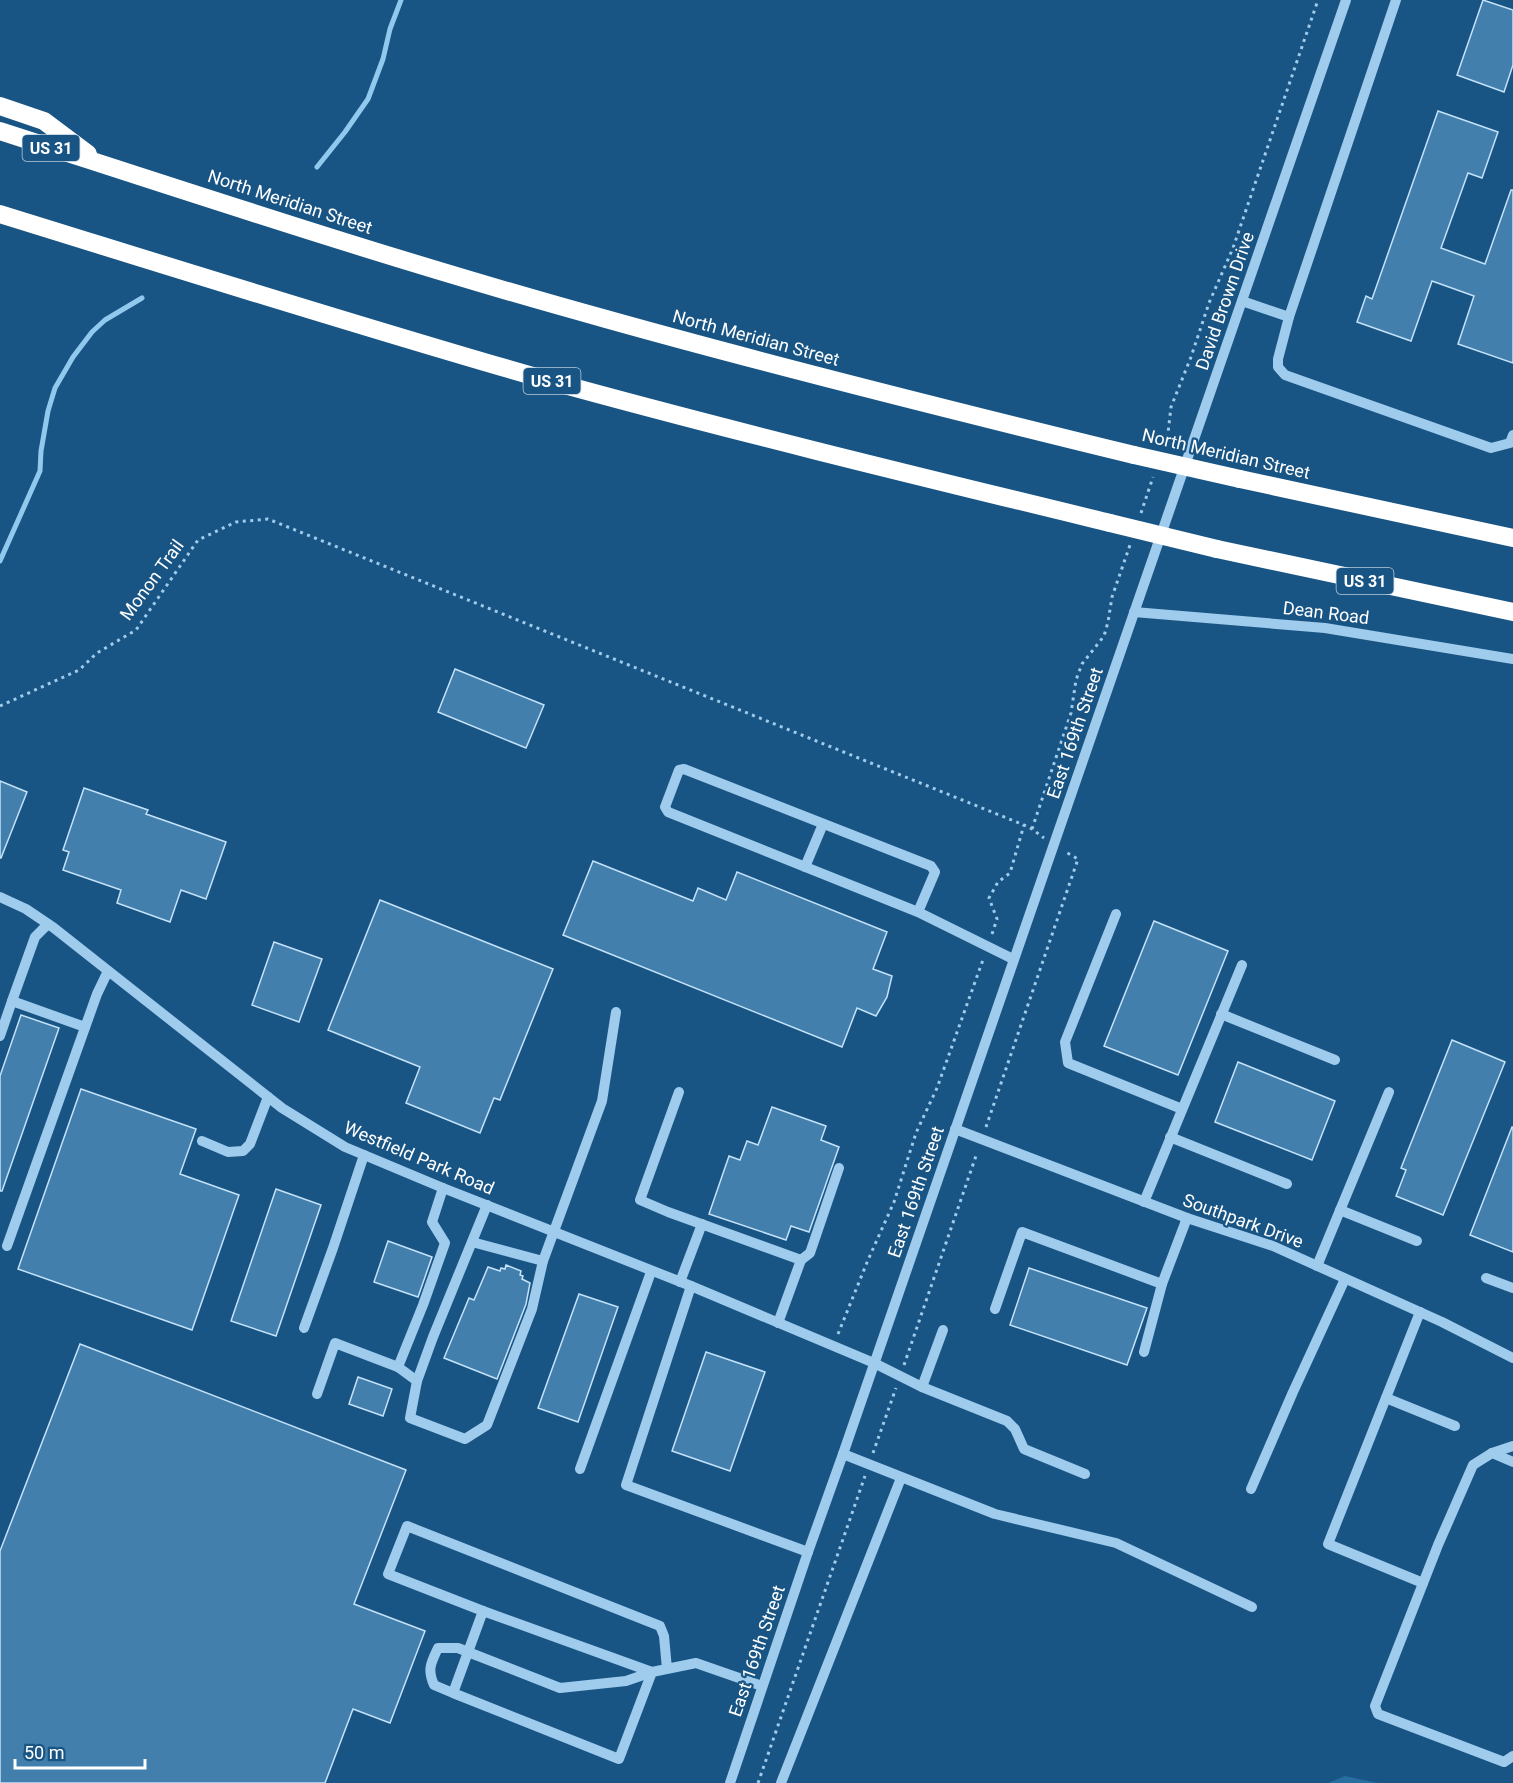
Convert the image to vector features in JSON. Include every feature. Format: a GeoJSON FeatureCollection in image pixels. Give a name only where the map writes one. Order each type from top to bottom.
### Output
{"type":"FeatureCollection","features":[{"type":"Feature","properties":{"kind":"highway"},"geometry":{"type":"LineString","coordinates":[[0,106],[44,121],[101,164]]}},
{"type":"Feature","properties":{"kind":"highway","name":"North Meridian Street"},"geometry":{"type":"LineString","coordinates":[[0,131],[452,275],[606,319],[934,406],[1134,455],[1513,538]]}},
{"type":"Feature","properties":{"kind":"highway","name":"US 31"},"geometry":{"type":"LineString","coordinates":[[0,214],[420,343],[547,380],[791,445],[1217,549],[1513,612]]}},
{"type":"Feature","properties":{"kind":"street","name":"David Brown Drive"},"geometry":{"type":"LineString","coordinates":[[1134,612],[1346,0]]}},
{"type":"Feature","properties":{"kind":"street"},"geometry":{"type":"LineString","coordinates":[[1396,0],[1298,289],[1278,359],[1278,367],[1285,375],[1491,448],[1510,443],[1513,435]]}},
{"type":"Feature","properties":{"kind":"street"},"geometry":{"type":"LineString","coordinates":[[1242,301],[1289,317]]}},
{"type":"Feature","properties":{"kind":"street","name":"Dean Road"},"geometry":{"type":"LineString","coordinates":[[1134,612],[1325,628],[1513,659]]}},
{"type":"Feature","properties":{"kind":"street","name":"East 169th Street"},"geometry":{"type":"LineString","coordinates":[[732,1782],[808,1552],[1134,612]]}},
{"type":"Feature","properties":{"kind":"street"},"geometry":{"type":"LineString","coordinates":[[918,912],[935,872],[930,866],[684,769],[679,770],[665,807],[668,812],[918,912],[1013,959]]}},
{"type":"Feature","properties":{"kind":"street"},"geometry":{"type":"LineString","coordinates":[[805,867],[822,824]]}},
{"type":"Feature","properties":{"kind":"street","name":"Westfield Park Road"},"geometry":{"type":"LineString","coordinates":[[0,897],[26,909],[48,924],[268,1097],[345,1147],[685,1284],[874,1364],[922,1387],[1007,1421],[1015,1429],[1024,1449],[1085,1474]]}},
{"type":"Feature","properties":{"kind":"street"},"geometry":{"type":"LineString","coordinates":[[1116,914],[1065,1042],[1068,1063],[1182,1109]]}},
{"type":"Feature","properties":{"kind":"street"},"geometry":{"type":"LineString","coordinates":[[0,1036],[35,937],[48,924]]}},
{"type":"Feature","properties":{"kind":"street"},"geometry":{"type":"LineString","coordinates":[[1144,1202],[1242,965]]}},
{"type":"Feature","properties":{"kind":"street"},"geometry":{"type":"LineString","coordinates":[[6,1246],[97,994],[108,971]]}},
{"type":"Feature","properties":{"kind":"street"},"geometry":{"type":"LineString","coordinates":[[12,1001],[85,1027]]}},
{"type":"Feature","properties":{"kind":"street"},"geometry":{"type":"LineString","coordinates":[[487,1205],[417,1381],[410,1418],[465,1439],[487,1425],[532,1309],[543,1261],[602,1101],[616,1012]]}},
{"type":"Feature","properties":{"kind":"street"},"geometry":{"type":"LineString","coordinates":[[1221,1014],[1335,1060]]}},
{"type":"Feature","properties":{"kind":"street"},"geometry":{"type":"LineString","coordinates":[[679,1092],[640,1200],[801,1260]]}},
{"type":"Feature","properties":{"kind":"street"},"geometry":{"type":"LineString","coordinates":[[1317,1266],[1389,1092]]}},
{"type":"Feature","properties":{"kind":"street"},"geometry":{"type":"LineString","coordinates":[[202,1141],[228,1152],[243,1151],[250,1144],[268,1097]]}},
{"type":"Feature","properties":{"kind":"street","name":"Southpark Drive"},"geometry":{"type":"LineString","coordinates":[[955,1129],[1186,1218],[1273,1246],[1420,1312],[1513,1358]]}},
{"type":"Feature","properties":{"kind":"street"},"geometry":{"type":"LineString","coordinates":[[1170,1137],[1287,1184]]}},
{"type":"Feature","properties":{"kind":"street"},"geometry":{"type":"LineString","coordinates":[[304,1328],[364,1155]]}},
{"type":"Feature","properties":{"kind":"street"},"geometry":{"type":"LineString","coordinates":[[778,1323],[801,1260],[810,1254],[839,1168]]}},
{"type":"Feature","properties":{"kind":"street"},"geometry":{"type":"LineString","coordinates":[[398,1367],[445,1243],[432,1222],[443,1188]]}},
{"type":"Feature","properties":{"kind":"street"},"geometry":{"type":"LineString","coordinates":[[1340,1210],[1417,1241]]}},
{"type":"Feature","properties":{"kind":"street"},"geometry":{"type":"LineString","coordinates":[[1144,1352],[1162,1284],[1186,1218]]}},
{"type":"Feature","properties":{"kind":"street"},"geometry":{"type":"LineString","coordinates":[[702,1224],[626,1485],[808,1552]]}},
{"type":"Feature","properties":{"kind":"street"},"geometry":{"type":"LineString","coordinates":[[995,1309],[1022,1232],[1162,1284]]}},
{"type":"Feature","properties":{"kind":"street"},"geometry":{"type":"LineString","coordinates":[[472,1242],[543,1261]]}},
{"type":"Feature","properties":{"kind":"street"},"geometry":{"type":"LineString","coordinates":[[580,1469],[651,1272]]}},
{"type":"Feature","properties":{"kind":"street"},"geometry":{"type":"LineString","coordinates":[[1251,1489],[1345,1278]]}},
{"type":"Feature","properties":{"kind":"street"},"geometry":{"type":"LineString","coordinates":[[1486,1278],[1513,1288]]}},
{"type":"Feature","properties":{"kind":"street"},"geometry":{"type":"LineString","coordinates":[[1420,1312],[1328,1544],[1423,1583]]}},
{"type":"Feature","properties":{"kind":"street"},"geometry":{"type":"LineString","coordinates":[[922,1387],[943,1330]]}},
{"type":"Feature","properties":{"kind":"street"},"geometry":{"type":"LineString","coordinates":[[317,1394],[335,1344],[398,1367],[417,1381]]}},
{"type":"Feature","properties":{"kind":"street"},"geometry":{"type":"LineString","coordinates":[[1386,1398],[1455,1426]]}},
{"type":"Feature","properties":{"kind":"street"},"geometry":{"type":"LineString","coordinates":[[1513,1446],[1492,1453],[1473,1465],[1423,1583],[1375,1706],[1378,1714],[1504,1762],[1513,1756]]}},
{"type":"Feature","properties":{"kind":"street"},"geometry":{"type":"LineString","coordinates":[[1492,1453],[1513,1461]]}},
{"type":"Feature","properties":{"kind":"street"},"geometry":{"type":"LineString","coordinates":[[843,1454],[995,1514],[1116,1543],[1252,1607]]}},
{"type":"Feature","properties":{"kind":"street"},"geometry":{"type":"LineString","coordinates":[[781,1783],[901,1478]]}},
{"type":"Feature","properties":{"kind":"street"},"geometry":{"type":"LineString","coordinates":[[652,1672],[388,1574],[407,1526],[660,1626],[664,1636],[667,1669]]}},
{"type":"Feature","properties":{"kind":"street"},"geometry":{"type":"LineString","coordinates":[[453,1693],[483,1611]]}},
{"type":"Feature","properties":{"kind":"street"},"geometry":{"type":"LineString","coordinates":[[652,1672],[620,1759],[434,1685],[430,1676],[430,1665],[438,1648],[458,1647],[560,1688],[626,1682],[652,1672],[696,1663],[762,1686]]}},
{"type":"Feature","properties":{"kind":"path"},"geometry":{"type":"LineString","coordinates":[[1161,455],[1168,434],[1171,407],[1209,303],[1233,248],[1318,0]]}},
{"type":"Feature","properties":{"kind":"path"},"geometry":{"type":"LineString","coordinates":[[1138,520],[1153,477]]}},
{"type":"Feature","properties":{"kind":"path","name":"Monon Trail"},"geometry":{"type":"LineString","coordinates":[[0,706],[79,670],[97,653],[136,630],[198,540],[236,522],[268,519],[1032,829]]}},
{"type":"Feature","properties":{"kind":"path"},"geometry":{"type":"LineString","coordinates":[[1053,845],[1032,829],[1071,713],[1076,680],[1082,664],[1104,636],[1112,597],[1131,542]]}},
{"type":"Feature","properties":{"kind":"path"},"geometry":{"type":"LineString","coordinates":[[758,1783],[1078,859]]}},
{"type":"Feature","properties":{"kind":"path"},"geometry":{"type":"LineString","coordinates":[[834,1347],[868,1260],[894,1202],[916,1133],[937,1088]]}},
{"type":"Feature","properties":{"kind":"shaded area"},"geometry":{"type":"Polygon","coordinates":[[[1345,1776],[1378,1783],[1328,1783],[1345,1776]]]}},
{"type":"Feature","properties":{"kind":"building"},"geometry":{"type":"Polygon","coordinates":[[[1483,0],[1513,10],[1513,65],[1504,92],[1457,75],[1483,0]]]}},
{"type":"Feature","properties":{"kind":"building"},"geometry":{"type":"Polygon","coordinates":[[[1438,111],[1498,132],[1482,178],[1468,173],[1441,248],[1485,264],[1511,190],[1513,190],[1513,363],[1458,344],[1474,296],[1432,281],[1411,341],[1357,322],[1366,296],[1372,299],[1438,111]]]}},
{"type":"Feature","properties":{"kind":"building"},"geometry":{"type":"Polygon","coordinates":[[[455,669],[544,705],[526,748],[438,712],[455,669]]]}},
{"type":"Feature","properties":{"kind":"building"},"geometry":{"type":"Polygon","coordinates":[[[0,781],[27,792],[1,858],[0,858],[0,781]]]}},
{"type":"Feature","properties":{"kind":"building"},"geometry":{"type":"Polygon","coordinates":[[[84,788],[148,810],[146,814],[226,842],[206,899],[181,890],[170,922],[117,903],[121,890],[63,870],[69,852],[63,850],[84,788]]]}},
{"type":"Feature","properties":{"kind":"building"},"geometry":{"type":"Polygon","coordinates":[[[593,861],[693,901],[698,888],[726,900],[737,872],[887,932],[873,969],[892,976],[887,997],[876,1016],[857,1008],[842,1047],[563,935],[593,861]]]}},
{"type":"Feature","properties":{"kind":"building"},"geometry":{"type":"Polygon","coordinates":[[[380,900],[553,969],[500,1100],[494,1098],[480,1133],[406,1103],[420,1067],[328,1030],[380,900]]]}},
{"type":"Feature","properties":{"kind":"building"},"geometry":{"type":"Polygon","coordinates":[[[1154,921],[1228,951],[1178,1075],[1104,1046],[1154,921]]]}},
{"type":"Feature","properties":{"kind":"building"},"geometry":{"type":"Polygon","coordinates":[[[274,942],[322,959],[299,1022],[252,1005],[274,942]]]}},
{"type":"Feature","properties":{"kind":"building"},"geometry":{"type":"Polygon","coordinates":[[[21,1015],[59,1028],[2,1191],[0,1191],[0,1076],[21,1015]]]}},
{"type":"Feature","properties":{"kind":"building"},"geometry":{"type":"Polygon","coordinates":[[[1452,1040],[1505,1062],[1443,1215],[1396,1196],[1406,1170],[1401,1168],[1452,1040]]]}},
{"type":"Feature","properties":{"kind":"building"},"geometry":{"type":"Polygon","coordinates":[[[1238,1062],[1335,1101],[1312,1160],[1215,1122],[1238,1062]]]}},
{"type":"Feature","properties":{"kind":"building"},"geometry":{"type":"Polygon","coordinates":[[[81,1089],[196,1129],[180,1174],[239,1195],[192,1330],[18,1269],[81,1089]]]}},
{"type":"Feature","properties":{"kind":"building"},"geometry":{"type":"Polygon","coordinates":[[[772,1107],[826,1126],[821,1140],[839,1147],[809,1232],[791,1226],[786,1240],[709,1214],[729,1156],[740,1160],[747,1141],[758,1145],[772,1107]]]}},
{"type":"Feature","properties":{"kind":"building"},"geometry":{"type":"Polygon","coordinates":[[[1513,1127],[1513,1252],[1470,1235],[1513,1127]]]}},
{"type":"Feature","properties":{"kind":"building"},"geometry":{"type":"Polygon","coordinates":[[[276,1189],[321,1205],[276,1336],[231,1321],[276,1189]]]}},
{"type":"Feature","properties":{"kind":"building"},"geometry":{"type":"Polygon","coordinates":[[[388,1241],[432,1257],[418,1297],[374,1282],[388,1241]]]}},
{"type":"Feature","properties":{"kind":"building"},"geometry":{"type":"Polygon","coordinates":[[[506,1265],[521,1271],[522,1279],[530,1283],[526,1304],[497,1379],[444,1358],[469,1298],[474,1300],[488,1267],[500,1271],[501,1268],[505,1269],[506,1265]]]}},
{"type":"Feature","properties":{"kind":"building"},"geometry":{"type":"Polygon","coordinates":[[[1029,1268],[1147,1308],[1127,1365],[1010,1325],[1029,1268]]]}},
{"type":"Feature","properties":{"kind":"building"},"geometry":{"type":"Polygon","coordinates":[[[579,1294],[618,1307],[578,1422],[538,1408],[579,1294]]]}},
{"type":"Feature","properties":{"kind":"building"},"geometry":{"type":"Polygon","coordinates":[[[80,1344],[406,1470],[354,1604],[425,1631],[390,1723],[353,1709],[325,1783],[0,1783],[0,1551],[80,1344]]]}},
{"type":"Feature","properties":{"kind":"building"},"geometry":{"type":"Polygon","coordinates":[[[706,1352],[765,1372],[730,1471],[672,1451],[706,1352]]]}},
{"type":"Feature","properties":{"kind":"building"},"geometry":{"type":"Polygon","coordinates":[[[358,1377],[392,1389],[383,1416],[349,1404],[358,1377]]]}},
{"type":"Feature","properties":{"kind":"waterway"},"geometry":{"type":"LineString","coordinates":[[317,167],[368,99],[401,0]]}},
{"type":"Feature","properties":{"kind":"waterway"},"geometry":{"type":"LineString","coordinates":[[0,561],[40,471],[48,411],[55,388],[73,357],[92,332],[105,320],[142,298]]}}]}
